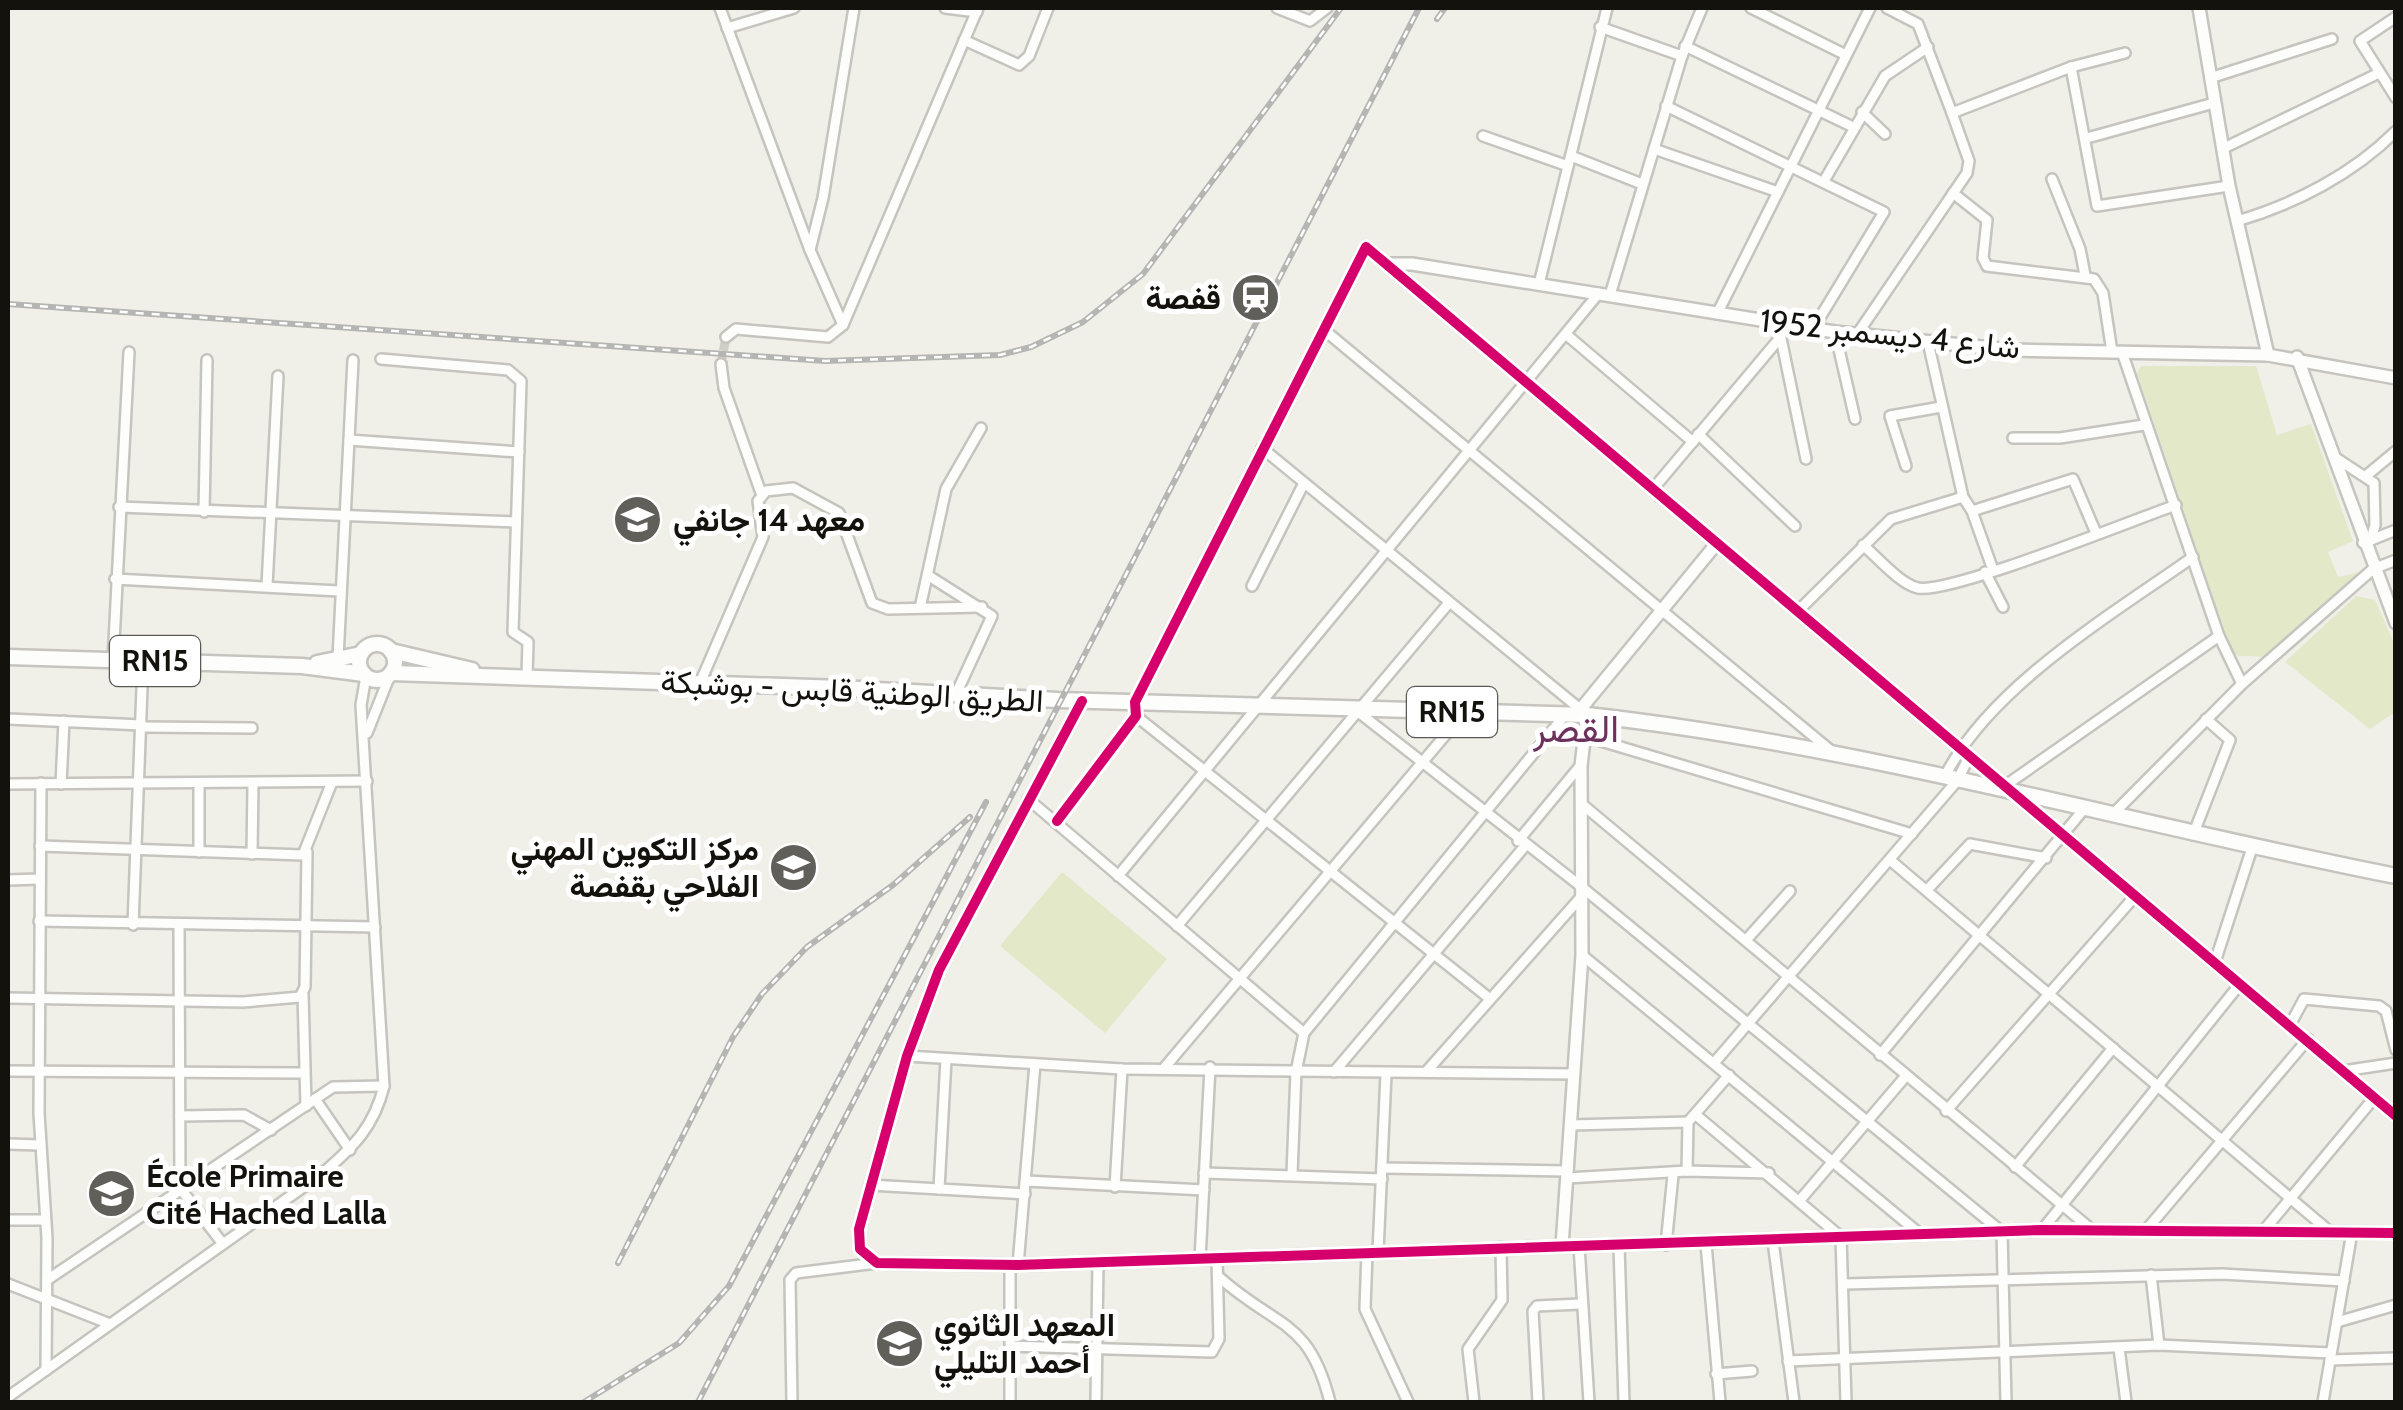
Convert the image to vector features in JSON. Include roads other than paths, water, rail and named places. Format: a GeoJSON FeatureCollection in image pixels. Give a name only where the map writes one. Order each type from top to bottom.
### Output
{"type":"FeatureCollection","features":[{"type":"Feature","properties":{"kind":"main road","name":"RN15"},"geometry":{"type":"LineString","coordinates":[[302,666],[361,654],[372,645],[391,651]]}},
{"type":"Feature","properties":{"kind":"main road","name":"الطريق الوطنية قابس - بوشبكة"},"geometry":{"type":"LineString","coordinates":[[391,651],[492,675]]}},
{"type":"Feature","properties":{"kind":"main road"},"geometry":{"type":"LineString","coordinates":[[390,674],[395,662],[391,651]]}},
{"type":"Feature","properties":{"kind":"main road"},"geometry":{"type":"LineString","coordinates":[[361,654],[364,675]]}},
{"type":"Feature","properties":{"kind":"main road","name":"RN15"},"geometry":{"type":"LineString","coordinates":[[8,657],[302,666],[378,680],[390,674]]}},
{"type":"Feature","properties":{"kind":"main road","name":"الطريق الوطنية قابس - بوشبكة"},"geometry":{"type":"LineString","coordinates":[[390,674],[956,694],[1082,701],[1136,709],[1257,705],[1577,714],[1656,722],[1836,755],[2252,848],[2396,876]]}},
{"type":"Feature","properties":{"kind":"street"},"geometry":{"type":"LineString","coordinates":[[720,8],[842,325]]}},
{"type":"Feature","properties":{"kind":"street"},"geometry":{"type":"LineString","coordinates":[[727,28],[794,8]]}},
{"type":"Feature","properties":{"kind":"street"},"geometry":{"type":"LineString","coordinates":[[810,250],[854,8]]}},
{"type":"Feature","properties":{"kind":"street"},"geometry":{"type":"LineString","coordinates":[[726,337],[736,328],[828,337],[842,325],[977,10],[946,8]]}},
{"type":"Feature","properties":{"kind":"street"},"geometry":{"type":"LineString","coordinates":[[964,40],[1020,65],[1030,56],[1048,8]]}},
{"type":"Feature","properties":{"kind":"street"},"geometry":{"type":"LineString","coordinates":[[1277,8],[1310,21],[1327,8]]}},
{"type":"Feature","properties":{"kind":"street"},"geometry":{"type":"LineString","coordinates":[[1538,284],[1606,8]]}},
{"type":"Feature","properties":{"kind":"street"},"geometry":{"type":"LineString","coordinates":[[1118,876],[1202,770],[1605,294],[1683,51],[1702,8]]}},
{"type":"Feature","properties":{"kind":"street"},"geometry":{"type":"LineString","coordinates":[[1751,8],[1846,55]]}},
{"type":"Feature","properties":{"kind":"street"},"geometry":{"type":"LineString","coordinates":[[1717,314],[1870,8]]}},
{"type":"Feature","properties":{"kind":"street"},"geometry":{"type":"LineString","coordinates":[[1858,333],[1970,163],[1916,22],[1887,8]]}},
{"type":"Feature","properties":{"kind":"street"},"geometry":{"type":"LineString","coordinates":[[1901,14],[1917,8]]}},
{"type":"Feature","properties":{"kind":"street"},"geometry":{"type":"LineString","coordinates":[[2199,8],[2230,186],[2268,354]]}},
{"type":"Feature","properties":{"kind":"street"},"geometry":{"type":"LineString","coordinates":[[2396,17],[2360,40],[2396,98]]}},
{"type":"Feature","properties":{"kind":"street"},"geometry":{"type":"LineString","coordinates":[[1600,27],[1683,51],[1854,126]]}},
{"type":"Feature","properties":{"kind":"street"},"geometry":{"type":"LineString","coordinates":[[2210,78],[2332,40]]}},
{"type":"Feature","properties":{"kind":"street"},"geometry":{"type":"LineString","coordinates":[[1824,181],[1885,76],[1928,47]]}},
{"type":"Feature","properties":{"kind":"street"},"geometry":{"type":"LineString","coordinates":[[1952,114],[2071,67],[2125,53]]}},
{"type":"Feature","properties":{"kind":"street"},"geometry":{"type":"LineString","coordinates":[[2071,67],[2098,207],[2230,186]]}},
{"type":"Feature","properties":{"kind":"street"},"geometry":{"type":"LineString","coordinates":[[2224,148],[2379,73]]}},
{"type":"Feature","properties":{"kind":"street"},"geometry":{"type":"LineString","coordinates":[[2086,138],[2214,103]]}},
{"type":"Feature","properties":{"kind":"street"},"geometry":{"type":"LineString","coordinates":[[1666,106],[1824,181],[1885,216],[1813,329]]}},
{"type":"Feature","properties":{"kind":"street"},"geometry":{"type":"LineString","coordinates":[[1862,112],[1885,134]]}},
{"type":"Feature","properties":{"kind":"street"},"geometry":{"type":"LineString","coordinates":[[2237,221],[2283,206],[2369,158],[2396,131]]}},
{"type":"Feature","properties":{"kind":"street"},"geometry":{"type":"LineString","coordinates":[[1483,136],[1642,184]]}},
{"type":"Feature","properties":{"kind":"street"},"geometry":{"type":"LineString","coordinates":[[1654,149],[1778,192]]}},
{"type":"Feature","properties":{"kind":"street"},"geometry":{"type":"LineString","coordinates":[[2052,180],[2080,249],[2085,274]]}},
{"type":"Feature","properties":{"kind":"street"},"geometry":{"type":"LineString","coordinates":[[1953,192],[1986,220],[1983,258],[1987,266],[2094,278],[2103,294],[2117,352],[2176,505],[2219,636],[2242,684]]}},
{"type":"Feature","properties":{"kind":"street","name":"شارع 4 ديسمبر 1952"},"geometry":{"type":"LineString","coordinates":[[1323,329],[1366,247],[1386,264],[1412,264],[1835,332],[2010,350],[2268,354],[2396,378]]}},
{"type":"Feature","properties":{"kind":"street"},"geometry":{"type":"LineString","coordinates":[[1386,264],[2396,1116]]}},
{"type":"Feature","properties":{"kind":"street"},"geometry":{"type":"LineString","coordinates":[[1778,324],[1806,459]]}},
{"type":"Feature","properties":{"kind":"street"},"geometry":{"type":"LineString","coordinates":[[1058,821],[1136,709],[1323,329],[1836,755]]}},
{"type":"Feature","properties":{"kind":"street"},"geometry":{"type":"LineString","coordinates":[[1835,332],[1855,420]]}},
{"type":"Feature","properties":{"kind":"street"},"geometry":{"type":"LineString","coordinates":[[1568,336],[1696,438],[1795,526]]}},
{"type":"Feature","properties":{"kind":"street"},"geometry":{"type":"LineString","coordinates":[[1653,489],[1779,339]]}},
{"type":"Feature","properties":{"kind":"street"},"geometry":{"type":"LineString","coordinates":[[1928,342],[1963,497],[1972,511],[2003,606]]}},
{"type":"Feature","properties":{"kind":"street"},"geometry":{"type":"LineString","coordinates":[[113,660],[129,352]]}},
{"type":"Feature","properties":{"kind":"street"},"geometry":{"type":"LineString","coordinates":[[2297,357],[2396,623]]}},
{"type":"Feature","properties":{"kind":"street"},"geometry":{"type":"LineString","coordinates":[[381,358],[508,370],[522,381],[513,632],[528,642],[527,676]]}},
{"type":"Feature","properties":{"kind":"street"},"geometry":{"type":"LineString","coordinates":[[204,512],[206,360]]}},
{"type":"Feature","properties":{"kind":"street"},"geometry":{"type":"LineString","coordinates":[[338,658],[353,360]]}},
{"type":"Feature","properties":{"kind":"street"},"geometry":{"type":"LineString","coordinates":[[700,683],[763,537],[761,492],[728,398],[721,364]]}},
{"type":"Feature","properties":{"kind":"street"},"geometry":{"type":"LineString","coordinates":[[267,586],[278,376]]}},
{"type":"Feature","properties":{"kind":"street"},"geometry":{"type":"LineString","coordinates":[[1906,466],[1890,416],[1941,407]]}},
{"type":"Feature","properties":{"kind":"street"},"geometry":{"type":"LineString","coordinates":[[2013,438],[2060,438],[2144,425]]}},
{"type":"Feature","properties":{"kind":"street"},"geometry":{"type":"LineString","coordinates":[[920,608],[946,489],[981,428]]}},
{"type":"Feature","properties":{"kind":"street"},"geometry":{"type":"LineString","coordinates":[[349,440],[519,452]]}},
{"type":"Feature","properties":{"kind":"street"},"geometry":{"type":"LineString","coordinates":[[1262,448],[1577,714],[1584,736],[1582,956],[1562,1246]]}},
{"type":"Feature","properties":{"kind":"street"},"geometry":{"type":"LineString","coordinates":[[2367,475],[2396,450]]}},
{"type":"Feature","properties":{"kind":"street"},"geometry":{"type":"LineString","coordinates":[[2330,454],[2374,483],[2375,524],[2367,541]]}},
{"type":"Feature","properties":{"kind":"street"},"geometry":{"type":"LineString","coordinates":[[1972,511],[2073,479],[2096,533]]}},
{"type":"Feature","properties":{"kind":"street"},"geometry":{"type":"LineString","coordinates":[[1252,586],[1304,483]]}},
{"type":"Feature","properties":{"kind":"street"},"geometry":{"type":"LineString","coordinates":[[761,492],[793,488],[827,503],[848,530],[872,603],[888,609],[982,607]]}},
{"type":"Feature","properties":{"kind":"street"},"geometry":{"type":"LineString","coordinates":[[1798,610],[1890,519],[1963,497]]}},
{"type":"Feature","properties":{"kind":"street"},"geometry":{"type":"LineString","coordinates":[[1863,546],[1918,588],[1989,571],[2176,505]]}},
{"type":"Feature","properties":{"kind":"street"},"geometry":{"type":"LineString","coordinates":[[119,507],[516,522]]}},
{"type":"Feature","properties":{"kind":"street"},"geometry":{"type":"LineString","coordinates":[[2367,541],[2396,530]]}},
{"type":"Feature","properties":{"kind":"street"},"geometry":{"type":"LineString","coordinates":[[1292,1174],[1296,1072],[1304,1033],[1485,815],[1577,714],[1717,542]]}},
{"type":"Feature","properties":{"kind":"street"},"geometry":{"type":"LineString","coordinates":[[1714,1063],[1912,834],[1950,780],[1965,750],[2024,683],[2193,556]]}},
{"type":"Feature","properties":{"kind":"street"},"geometry":{"type":"LineString","coordinates":[[2111,817],[2242,684],[2373,569],[2396,560]]}},
{"type":"Feature","properties":{"kind":"street"},"geometry":{"type":"LineString","coordinates":[[929,576],[982,607],[992,622],[956,694]]}},
{"type":"Feature","properties":{"kind":"street"},"geometry":{"type":"LineString","coordinates":[[115,579],[339,591]]}},
{"type":"Feature","properties":{"kind":"street"},"geometry":{"type":"LineString","coordinates":[[1177,926],[1448,604]]}},
{"type":"Feature","properties":{"kind":"street"},"geometry":{"type":"LineString","coordinates":[[2006,785],[2219,636]]}},
{"type":"Feature","properties":{"kind":"street"},"geometry":{"type":"LineString","coordinates":[[134,925],[144,661]]}},
{"type":"Feature","properties":{"kind":"street"},"geometry":{"type":"LineString","coordinates":[[2232,667],[2254,674]]}},
{"type":"Feature","properties":{"kind":"street"},"geometry":{"type":"LineString","coordinates":[[365,746],[373,709],[390,674]]}},
{"type":"Feature","properties":{"kind":"street"},"geometry":{"type":"LineString","coordinates":[[8,1398],[350,1150],[371,1126],[384,1086],[361,705],[364,675]]}},
{"type":"Feature","properties":{"kind":"street"},"geometry":{"type":"LineString","coordinates":[[877,1263],[864,1256],[858,1242],[907,1056],[939,970],[1082,701]]}},
{"type":"Feature","properties":{"kind":"street"},"geometry":{"type":"LineString","coordinates":[[1358,708],[2002,1232],[2006,1402]]}},
{"type":"Feature","properties":{"kind":"street"},"geometry":{"type":"LineString","coordinates":[[1136,709],[1202,770],[1488,998]]}},
{"type":"Feature","properties":{"kind":"street"},"geometry":{"type":"LineString","coordinates":[[1165,1067],[1464,713]]}},
{"type":"Feature","properties":{"kind":"street"},"geometry":{"type":"LineString","coordinates":[[2193,835],[2230,740],[2206,719]]}},
{"type":"Feature","properties":{"kind":"street"},"geometry":{"type":"LineString","coordinates":[[8,720],[252,728]]}},
{"type":"Feature","properties":{"kind":"street"},"geometry":{"type":"LineString","coordinates":[[61,784],[64,721]]}},
{"type":"Feature","properties":{"kind":"street"},"geometry":{"type":"LineString","coordinates":[[1584,736],[1912,834]]}},
{"type":"Feature","properties":{"kind":"street"},"geometry":{"type":"LineString","coordinates":[[1334,1072],[1522,844],[1581,766]]}},
{"type":"Feature","properties":{"kind":"street"},"geometry":{"type":"LineString","coordinates":[[8,784],[367,781]]}},
{"type":"Feature","properties":{"kind":"street"},"geometry":{"type":"LineString","coordinates":[[199,852],[200,782]]}},
{"type":"Feature","properties":{"kind":"street"},"geometry":{"type":"LineString","coordinates":[[306,1106],[303,992],[307,852],[332,782]]}},
{"type":"Feature","properties":{"kind":"street"},"geometry":{"type":"LineString","coordinates":[[41,783],[39,1070],[46,1220],[46,1370]]}},
{"type":"Feature","properties":{"kind":"street"},"geometry":{"type":"LineString","coordinates":[[252,854],[253,783]]}},
{"type":"Feature","properties":{"kind":"street"},"geometry":{"type":"LineString","coordinates":[[1028,798],[1237,980],[1304,1033]]}},
{"type":"Feature","properties":{"kind":"street"},"geometry":{"type":"LineString","coordinates":[[1583,804],[2091,1229]]}},
{"type":"Feature","properties":{"kind":"street"},"geometry":{"type":"LineString","coordinates":[[1880,1055],[2066,836],[2084,809]]}},
{"type":"Feature","properties":{"kind":"street"},"geometry":{"type":"LineString","coordinates":[[1926,890],[1972,843],[2046,858]]}},
{"type":"Feature","properties":{"kind":"street"},"geometry":{"type":"LineString","coordinates":[[40,846],[297,856],[307,852]]}},
{"type":"Feature","properties":{"kind":"street"},"geometry":{"type":"LineString","coordinates":[[2214,962],[2252,848]]}},
{"type":"Feature","properties":{"kind":"street"},"geometry":{"type":"LineString","coordinates":[[1890,860],[2328,1230]]}},
{"type":"Feature","properties":{"kind":"street"},"geometry":{"type":"LineString","coordinates":[[8,880],[40,880]]}},
{"type":"Feature","properties":{"kind":"street"},"geometry":{"type":"LineString","coordinates":[[1748,939],[1790,891]]}},
{"type":"Feature","properties":{"kind":"street"},"geometry":{"type":"LineString","coordinates":[[1426,1072],[1583,892]]}},
{"type":"Feature","properties":{"kind":"street"},"geometry":{"type":"LineString","coordinates":[[1946,1110],[2136,894]]}},
{"type":"Feature","properties":{"kind":"street"},"geometry":{"type":"LineString","coordinates":[[39,921],[179,927],[375,927]]}},
{"type":"Feature","properties":{"kind":"street"},"geometry":{"type":"LineString","coordinates":[[179,927],[180,1188],[222,1244]]}},
{"type":"Feature","properties":{"kind":"street"},"geometry":{"type":"LineString","coordinates":[[1582,956],[1920,1234]]}},
{"type":"Feature","properties":{"kind":"street"},"geometry":{"type":"LineString","coordinates":[[2042,1230],[2058,1204],[2240,984]]}},
{"type":"Feature","properties":{"kind":"street"},"geometry":{"type":"LineString","coordinates":[[8,998],[293,1000],[303,992]]}},
{"type":"Feature","properties":{"kind":"street"},"geometry":{"type":"LineString","coordinates":[[2290,1025],[2304,999],[2379,1006],[2386,1011],[2396,1050]]}},
{"type":"Feature","properties":{"kind":"street"},"geometry":{"type":"LineString","coordinates":[[2146,1228],[2308,1040]]}},
{"type":"Feature","properties":{"kind":"street"},"geometry":{"type":"LineString","coordinates":[[2015,1168],[2114,1048]]}},
{"type":"Feature","properties":{"kind":"street"},"geometry":{"type":"LineString","coordinates":[[907,1056],[1122,1069],[1574,1074]]}},
{"type":"Feature","properties":{"kind":"street"},"geometry":{"type":"LineString","coordinates":[[939,1188],[946,1059]]}},
{"type":"Feature","properties":{"kind":"street"},"geometry":{"type":"LineString","coordinates":[[2343,1071],[2396,1063]]}},
{"type":"Feature","properties":{"kind":"street"},"geometry":{"type":"LineString","coordinates":[[1010,1402],[1014,1265],[1026,1181],[1035,1064]]}},
{"type":"Feature","properties":{"kind":"street"},"geometry":{"type":"LineString","coordinates":[[1200,1259],[1210,1067]]}},
{"type":"Feature","properties":{"kind":"street"},"geometry":{"type":"LineString","coordinates":[[1114,1187],[1122,1069]]}},
{"type":"Feature","properties":{"kind":"street"},"geometry":{"type":"LineString","coordinates":[[8,1071],[304,1073]]}},
{"type":"Feature","properties":{"kind":"street"},"geometry":{"type":"LineString","coordinates":[[1386,1074],[1382,1174],[1365,1309],[1408,1402]]}},
{"type":"Feature","properties":{"kind":"street"},"geometry":{"type":"LineString","coordinates":[[1687,1171],[1692,1119],[1729,1075]]}},
{"type":"Feature","properties":{"kind":"street"},"geometry":{"type":"LineString","coordinates":[[1800,1200],[1906,1077]]}},
{"type":"Feature","properties":{"kind":"street"},"geometry":{"type":"LineString","coordinates":[[47,1280],[338,1085],[384,1086]]}},
{"type":"Feature","properties":{"kind":"street"},"geometry":{"type":"LineString","coordinates":[[2265,1229],[2374,1098]]}},
{"type":"Feature","properties":{"kind":"street"},"geometry":{"type":"LineString","coordinates":[[316,1099],[350,1150]]}},
{"type":"Feature","properties":{"kind":"street"},"geometry":{"type":"LineString","coordinates":[[180,1116],[244,1115],[271,1130]]}},
{"type":"Feature","properties":{"kind":"street"},"geometry":{"type":"LineString","coordinates":[[1570,1125],[1692,1119],[1769,1173],[1841,1237],[1846,1402]]}},
{"type":"Feature","properties":{"kind":"street"},"geometry":{"type":"LineString","coordinates":[[8,1144],[41,1145]]}},
{"type":"Feature","properties":{"kind":"street"},"geometry":{"type":"LineString","coordinates":[[1204,1173],[1769,1173]]}},
{"type":"Feature","properties":{"kind":"street"},"geometry":{"type":"LineString","coordinates":[[1666,1245],[1673,1175]]}},
{"type":"Feature","properties":{"kind":"street"},"geometry":{"type":"LineString","coordinates":[[1026,1181],[1204,1190]]}},
{"type":"Feature","properties":{"kind":"street"},"geometry":{"type":"LineString","coordinates":[[870,1186],[1024,1194]]}},
{"type":"Feature","properties":{"kind":"street"},"geometry":{"type":"LineString","coordinates":[[8,1220],[46,1220]]}},
{"type":"Feature","properties":{"kind":"street"},"geometry":{"type":"LineString","coordinates":[[792,1402],[790,1280],[796,1273],[877,1263],[1014,1265],[2091,1229],[2396,1233]]}},
{"type":"Feature","properties":{"kind":"street"},"geometry":{"type":"LineString","coordinates":[[2323,1402],[2352,1232]]}},
{"type":"Feature","properties":{"kind":"street"},"geometry":{"type":"LineString","coordinates":[[1773,1240],[1794,1402]]}},
{"type":"Feature","properties":{"kind":"street"},"geometry":{"type":"LineString","coordinates":[[1706,1244],[1720,1402]]}},
{"type":"Feature","properties":{"kind":"street"},"geometry":{"type":"LineString","coordinates":[[1579,1246],[1588,1402]]}},
{"type":"Feature","properties":{"kind":"street"},"geometry":{"type":"LineString","coordinates":[[1620,1246],[1624,1402]]}},
{"type":"Feature","properties":{"kind":"street"},"geometry":{"type":"LineString","coordinates":[[1474,1402],[1468,1349],[1502,1300],[1501,1247]]}},
{"type":"Feature","properties":{"kind":"street"},"geometry":{"type":"LineString","coordinates":[[1011,1346],[1212,1352],[1219,1339],[1217,1259]]}},
{"type":"Feature","properties":{"kind":"street"},"geometry":{"type":"LineString","coordinates":[[1096,1402],[1098,1262]]}},
{"type":"Feature","properties":{"kind":"street"},"geometry":{"type":"LineString","coordinates":[[1845,1284],[2245,1274],[2344,1281]]}},
{"type":"Feature","properties":{"kind":"street"},"geometry":{"type":"LineString","coordinates":[[2151,1275],[2160,1345]]}},
{"type":"Feature","properties":{"kind":"street"},"geometry":{"type":"LineString","coordinates":[[1219,1277],[1255,1309],[1304,1337],[1323,1372],[1330,1402]]}},
{"type":"Feature","properties":{"kind":"street"},"geometry":{"type":"LineString","coordinates":[[8,1284],[110,1324]]}},
{"type":"Feature","properties":{"kind":"street"},"geometry":{"type":"LineString","coordinates":[[1538,1402],[1532,1311],[1538,1306],[1580,1304]]}},
{"type":"Feature","properties":{"kind":"street"},"geometry":{"type":"LineString","coordinates":[[2337,1322],[2396,1305]]}},
{"type":"Feature","properties":{"kind":"street"},"geometry":{"type":"LineString","coordinates":[[1788,1361],[2160,1345],[2396,1358]]}},
{"type":"Feature","properties":{"kind":"street"},"geometry":{"type":"LineString","coordinates":[[2120,1348],[2126,1402]]}},
{"type":"Feature","properties":{"kind":"street"},"geometry":{"type":"LineString","coordinates":[[1716,1374],[1752,1371]]}},
{"type":"Feature","properties":{"kind":"tunnel"},"geometry":{"type":"LineString","coordinates":[[721,364],[726,337]]}},
{"type":"Feature","properties":{"kind":"railway"},"geometry":{"type":"LineString","coordinates":[[8,304],[825,361],[1000,355],[1031,347],[1083,322],[1143,274],[1341,8]]}},
{"type":"Feature","properties":{"kind":"railway"},"geometry":{"type":"LineString","coordinates":[[698,1402],[1419,8]]}},
{"type":"Feature","properties":{"kind":"railway"},"geometry":{"type":"LineString","coordinates":[[1437,19],[1445,8]]}},
{"type":"Feature","properties":{"kind":"railway"},"geometry":{"type":"LineString","coordinates":[[584,1402],[679,1343],[729,1286],[986,802]]}},
{"type":"Feature","properties":{"kind":"railway"},"geometry":{"type":"LineString","coordinates":[[618,1263],[733,1037],[762,994],[807,947],[893,885],[970,817]]}},
{"type":"Feature","properties":{"kind":"place","name":"قفصة"},"geometry":{"type":"Point","coordinates":[1256,298]}},
{"type":"Feature","properties":{"kind":"place","name":"معهد 14 جانفي"},"geometry":{"type":"Point","coordinates":[638,520]}},
{"type":"Feature","properties":{"kind":"place","name":"مركز التكوين المهني الفلاحي بقفصة"},"geometry":{"type":"Point","coordinates":[794,867]}},
{"type":"Feature","properties":{"kind":"place","name":"École Primaire Cité Hached Lalla"},"geometry":{"type":"Point","coordinates":[111,1194]}},
{"type":"Feature","properties":{"kind":"place","name":"المعهد الثانوي أحمد التليلي"},"geometry":{"type":"Point","coordinates":[899,1343]}},
{"type":"Feature","properties":{"kind":"district","name":"القصر"},"geometry":{"type":"Point","coordinates":[1576,729]}}]}
